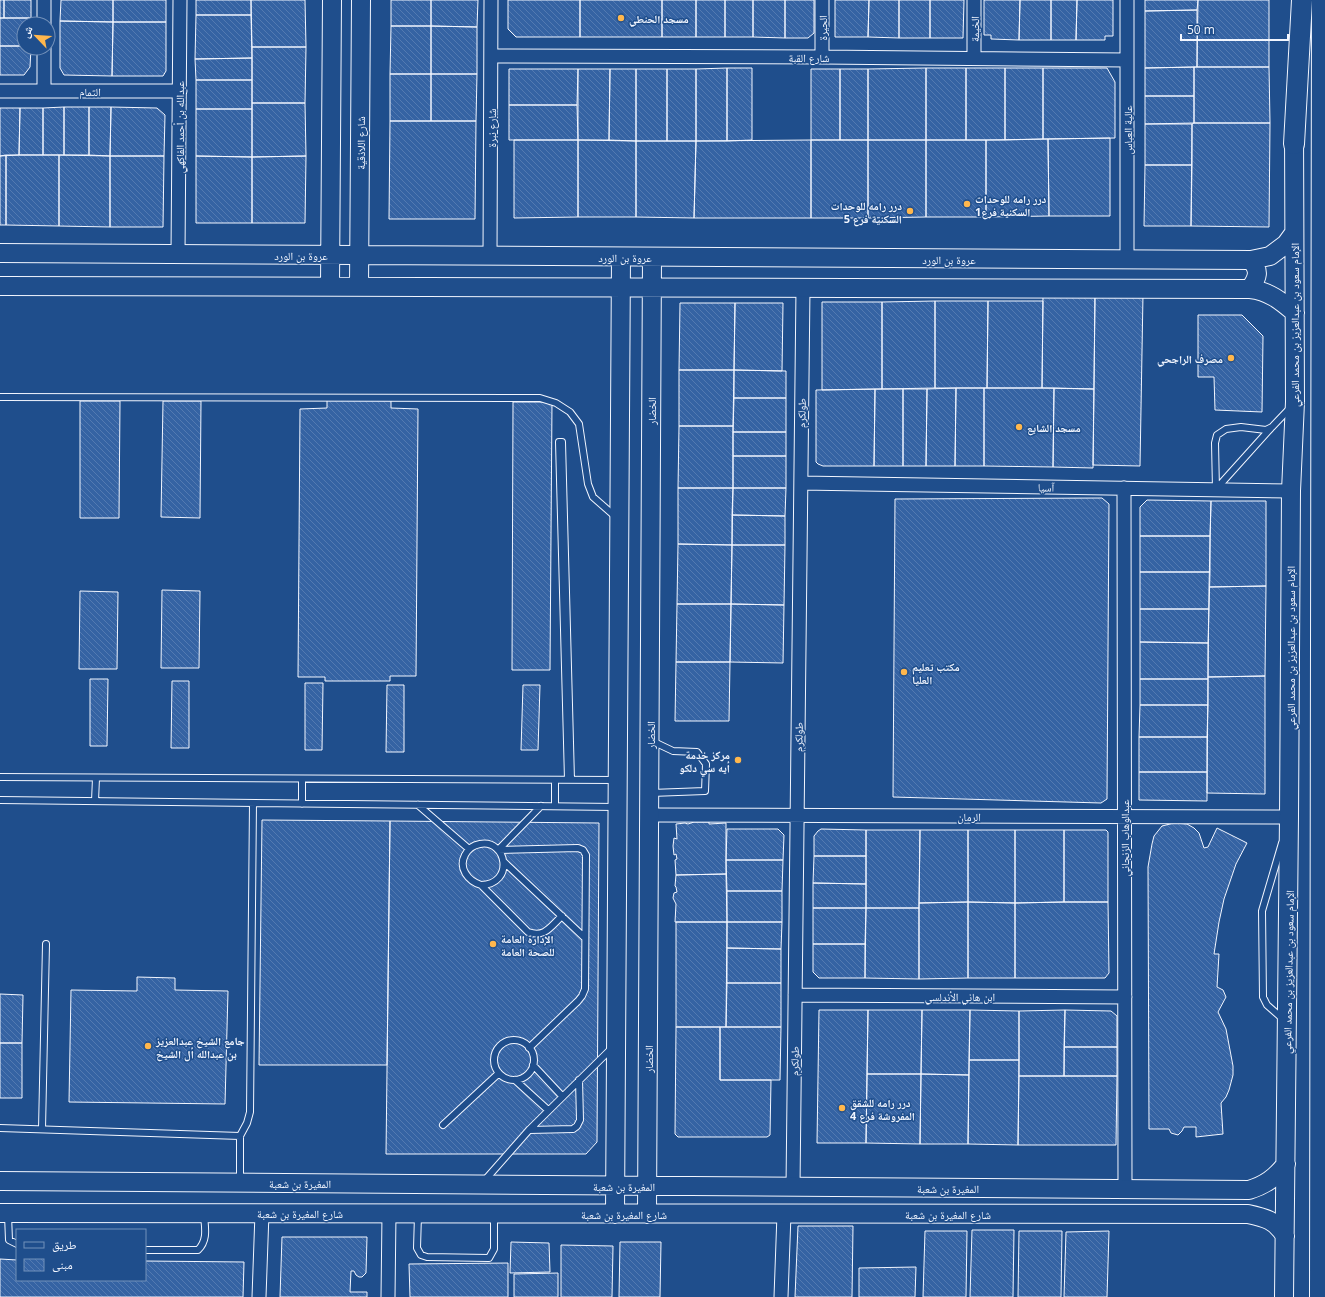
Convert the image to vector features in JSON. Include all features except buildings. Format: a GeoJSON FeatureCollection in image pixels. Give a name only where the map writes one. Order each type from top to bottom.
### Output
{"type":"FeatureCollection","features":[{"type":"Feature","properties":{"kind":"main road"},"geometry":{"type":"LineString","coordinates":[[1294,144],[1302,0]]}},
{"type":"Feature","properties":{"kind":"main road"},"geometry":{"type":"LineString","coordinates":[[1320,1297],[1322,0]]}},
{"type":"Feature","properties":{"kind":"street"},"geometry":{"type":"LineString","coordinates":[[44,0],[44,16]]}},
{"type":"Feature","properties":{"kind":"street","name":"عبدالله بن أحمد الفاكهي"},"geometry":{"type":"LineString","coordinates":[[178,254],[180,0]]}},
{"type":"Feature","properties":{"kind":"street"},"geometry":{"type":"LineString","coordinates":[[330,286],[332,0]]}},
{"type":"Feature","properties":{"kind":"street","name":"شارع اللاذقية"},"geometry":{"type":"LineString","coordinates":[[359,287],[361,0]]}},
{"type":"Feature","properties":{"kind":"street","name":"شارع نبرة"},"geometry":{"type":"LineString","coordinates":[[490,256],[491,0]]}},
{"type":"Feature","properties":{"kind":"street","name":"الحيرة"},"geometry":{"type":"LineString","coordinates":[[822,0],[822,57]]}},
{"type":"Feature","properties":{"kind":"street","name":"الخيمة"},"geometry":{"type":"LineString","coordinates":[[974,0],[974,58]]}},
{"type":"Feature","properties":{"kind":"street","name":"عالية العباس"},"geometry":{"type":"LineString","coordinates":[[1127,0],[1127,260]]}},
{"type":"Feature","properties":{"kind":"street","name":"الإمام سعود بن عبدالعزيز بن محمد الفرعي"},"geometry":{"type":"LineString","coordinates":[[1284,1297],[1291,490],[1295,402],[1294,0]]}},
{"type":"Feature","properties":{"kind":"street"},"geometry":{"type":"LineString","coordinates":[[44,56],[44,91]]}},
{"type":"Feature","properties":{"kind":"street","name":"شارع القبة"},"geometry":{"type":"LineString","coordinates":[[491,56],[1126,60]]}},
{"type":"Feature","properties":{"kind":"street","name":"التمام"},"geometry":{"type":"LineString","coordinates":[[0,91],[180,91]]}},
{"type":"Feature","properties":{"kind":"street","name":"عروة بن الورد"},"geometry":{"type":"LineString","coordinates":[[0,253],[1251,260],[1270,256],[1286,244],[1294,233]]}},
{"type":"Feature","properties":{"kind":"street"},"geometry":{"type":"LineString","coordinates":[[615,1214],[621,257]]}},
{"type":"Feature","properties":{"kind":"street","name":"الخضار"},"geometry":{"type":"LineString","coordinates":[[647,1214],[652,257]]}},
{"type":"Feature","properties":{"kind":"street"},"geometry":{"type":"LineString","coordinates":[[1250,288],[1255,282],[1257,275],[1256,267],[1251,260]]}},
{"type":"Feature","properties":{"kind":"street"},"geometry":{"type":"LineString","coordinates":[[0,286],[1250,288],[1260,290],[1271,295],[1294,313]]}},
{"type":"Feature","properties":{"kind":"street","name":"طولكرم"},"geometry":{"type":"LineString","coordinates":[[793,1187],[803,288]]}},
{"type":"Feature","properties":{"kind":"street","name":"آسيا"},"geometry":{"type":"LineString","coordinates":[[801,483],[1291,490]]}},
{"type":"Feature","properties":{"kind":"street","name":"عبدالوهاب الزنجاني"},"geometry":{"type":"LineString","coordinates":[[1124,488],[1125,1189]]}},
{"type":"Feature","properties":{"kind":"street","name":"الرمان"},"geometry":{"type":"LineString","coordinates":[[649,815],[1289,817]]}},
{"type":"Feature","properties":{"kind":"street","name":"ابن هاني الأندلسي"},"geometry":{"type":"LineString","coordinates":[[795,995],[1125,997]]}},
{"type":"Feature","properties":{"kind":"street"},"geometry":{"type":"LineString","coordinates":[[1248,1214],[1253,1208],[1255,1200],[1253,1194],[1249,1190],[1271,1181],[1286,1164]]}},
{"type":"Feature","properties":{"kind":"street","name":"المغيرة بن شعبة"},"geometry":{"type":"LineString","coordinates":[[0,1181],[1249,1190]]}},
{"type":"Feature","properties":{"kind":"street","name":"شارع المغيرة بن شعبة"},"geometry":{"type":"LineString","coordinates":[[4,1213],[1248,1214],[1274,1222],[1285,1236]]}},
{"type":"Feature","properties":{"kind":"street"},"geometry":{"type":"LineString","coordinates":[[259,1297],[262,1213]]}},
{"type":"Feature","properties":{"kind":"street"},"geometry":{"type":"LineString","coordinates":[[388,1297],[389,1214]]}},
{"type":"Feature","properties":{"kind":"street"},"geometry":{"type":"LineString","coordinates":[[781,1297],[784,1214]]}},
{"type":"Feature","properties":{"kind":"lane"},"geometry":{"type":"LineString","coordinates":[[0,397],[540,398],[556,403],[570,412],[579,424],[588,484],[593,497],[619,520]]}},
{"type":"Feature","properties":{"kind":"lane"},"geometry":{"type":"LineString","coordinates":[[1216,490],[1295,402]]}},
{"type":"Feature","properties":{"kind":"lane"},"geometry":{"type":"LineString","coordinates":[[1216,490],[1215,443],[1217,435],[1226,429],[1240,427],[1266,430],[1272,427]]}},
{"type":"Feature","properties":{"kind":"lane"},"geometry":{"type":"LineString","coordinates":[[559,442],[562,442],[569,780],[559,442]]}},
{"type":"Feature","properties":{"kind":"lane"},"geometry":{"type":"LineString","coordinates":[[649,793],[705,790],[706,764],[697,752],[673,752],[650,739]]}},
{"type":"Feature","properties":{"kind":"lane"},"geometry":{"type":"LineString","coordinates":[[0,777],[617,780]]}},
{"type":"Feature","properties":{"kind":"lane"},"geometry":{"type":"LineString","coordinates":[[95,802],[96,778]]}},
{"type":"Feature","properties":{"kind":"lane"},"geometry":{"type":"LineString","coordinates":[[302,779],[302,804]]}},
{"type":"Feature","properties":{"kind":"lane"},"geometry":{"type":"LineString","coordinates":[[555,780],[555,806]]}},
{"type":"Feature","properties":{"kind":"lane"},"geometry":{"type":"LineString","coordinates":[[0,800],[617,807]]}},
{"type":"Feature","properties":{"kind":"lane"},"geometry":{"type":"LineString","coordinates":[[240,1183],[240,1136],[247,1123],[250,1112],[253,803]]}},
{"type":"Feature","properties":{"kind":"lane"},"geometry":{"type":"LineString","coordinates":[[418,805],[469,849]]}},
{"type":"Feature","properties":{"kind":"lane"},"geometry":{"type":"LineString","coordinates":[[498,850],[541,806]]}},
{"type":"Feature","properties":{"kind":"lane"},"geometry":{"type":"LineString","coordinates":[[1287,1023],[1267,1005],[1263,997],[1262,911],[1289,817]]}},
{"type":"Feature","properties":{"kind":"lane"},"geometry":{"type":"LineString","coordinates":[[504,862],[502,874],[498,879],[493,883],[481,885],[474,883],[465,874],[463,861],[465,854],[469,849],[475,845],[481,844],[488,844],[498,850],[578,848],[583,850],[586,855],[585,989],[582,996],[529,1048]]}},
{"type":"Feature","properties":{"kind":"lane"},"geometry":{"type":"LineString","coordinates":[[498,850],[504,862],[585,938]]}},
{"type":"Feature","properties":{"kind":"lane"},"geometry":{"type":"LineString","coordinates":[[481,885],[528,932],[536,935],[542,934],[562,916]]}},
{"type":"Feature","properties":{"kind":"lane"},"geometry":{"type":"LineString","coordinates":[[42,1129],[46,944]]}},
{"type":"Feature","properties":{"kind":"lane"},"geometry":{"type":"LineString","coordinates":[[533,1065],[526,1075],[515,1080],[509,1080],[503,1077],[495,1068],[494,1056],[506,1042],[518,1041],[524,1043],[532,1053],[533,1065],[562,1096]]}},
{"type":"Feature","properties":{"kind":"lane"},"geometry":{"type":"LineString","coordinates":[[482,1185],[548,1110],[616,1044]]}},
{"type":"Feature","properties":{"kind":"lane"},"geometry":{"type":"LineString","coordinates":[[444,1125],[499,1073]]}},
{"type":"Feature","properties":{"kind":"lane"},"geometry":{"type":"LineString","coordinates":[[515,1080],[548,1110]]}},
{"type":"Feature","properties":{"kind":"lane"},"geometry":{"type":"LineString","coordinates":[[529,1130],[573,1129],[577,1126],[580,1120],[579,1080]]}},
{"type":"Feature","properties":{"kind":"lane"},"geometry":{"type":"LineString","coordinates":[[0,1128],[240,1136]]}},
{"type":"Feature","properties":{"kind":"lane"},"geometry":{"type":"LineString","coordinates":[[4,1213],[9,1240],[16,1244]]}},
{"type":"Feature","properties":{"kind":"lane"},"geometry":{"type":"LineString","coordinates":[[146,1250],[198,1250],[203,1246],[206,1235],[204,1213]]}},
{"type":"Feature","properties":{"kind":"lane"},"geometry":{"type":"LineString","coordinates":[[418,1214],[417,1248],[422,1255],[427,1257],[489,1258],[494,1249],[494,1214]]}},
{"type":"Feature","properties":{"kind":"place","name":"مسجد الحنطي"},"geometry":{"type":"Point","coordinates":[621,18]}},
{"type":"Feature","properties":{"kind":"place","name":"درر رامه للوحدات السكنية فرع1"},"geometry":{"type":"Point","coordinates":[967,204]}},
{"type":"Feature","properties":{"kind":"place","name":"درر رامه للوحدات السكنية فرع 5"},"geometry":{"type":"Point","coordinates":[910,211]}},
{"type":"Feature","properties":{"kind":"place","name":"مصرف الراجحي"},"geometry":{"type":"Point","coordinates":[1231,358]}},
{"type":"Feature","properties":{"kind":"place","name":"مسجد الشايع"},"geometry":{"type":"Point","coordinates":[1019,427]}},
{"type":"Feature","properties":{"kind":"place","name":"مكتب تعليم العليا"},"geometry":{"type":"Point","coordinates":[904,672]}},
{"type":"Feature","properties":{"kind":"place","name":"مركز خدمة أيه سي دلكو"},"geometry":{"type":"Point","coordinates":[738,760]}},
{"type":"Feature","properties":{"kind":"place","name":"الإدارة العامة للصحة العامة"},"geometry":{"type":"Point","coordinates":[493,944]}},
{"type":"Feature","properties":{"kind":"place","name":"جامع الشيخ عبدالعزيز بن عبدالله أل الشيخ"},"geometry":{"type":"Point","coordinates":[148,1046]}},
{"type":"Feature","properties":{"kind":"place","name":"درر رامه للشقق المفروشة فرع 4"},"geometry":{"type":"Point","coordinates":[842,1108]}}]}
